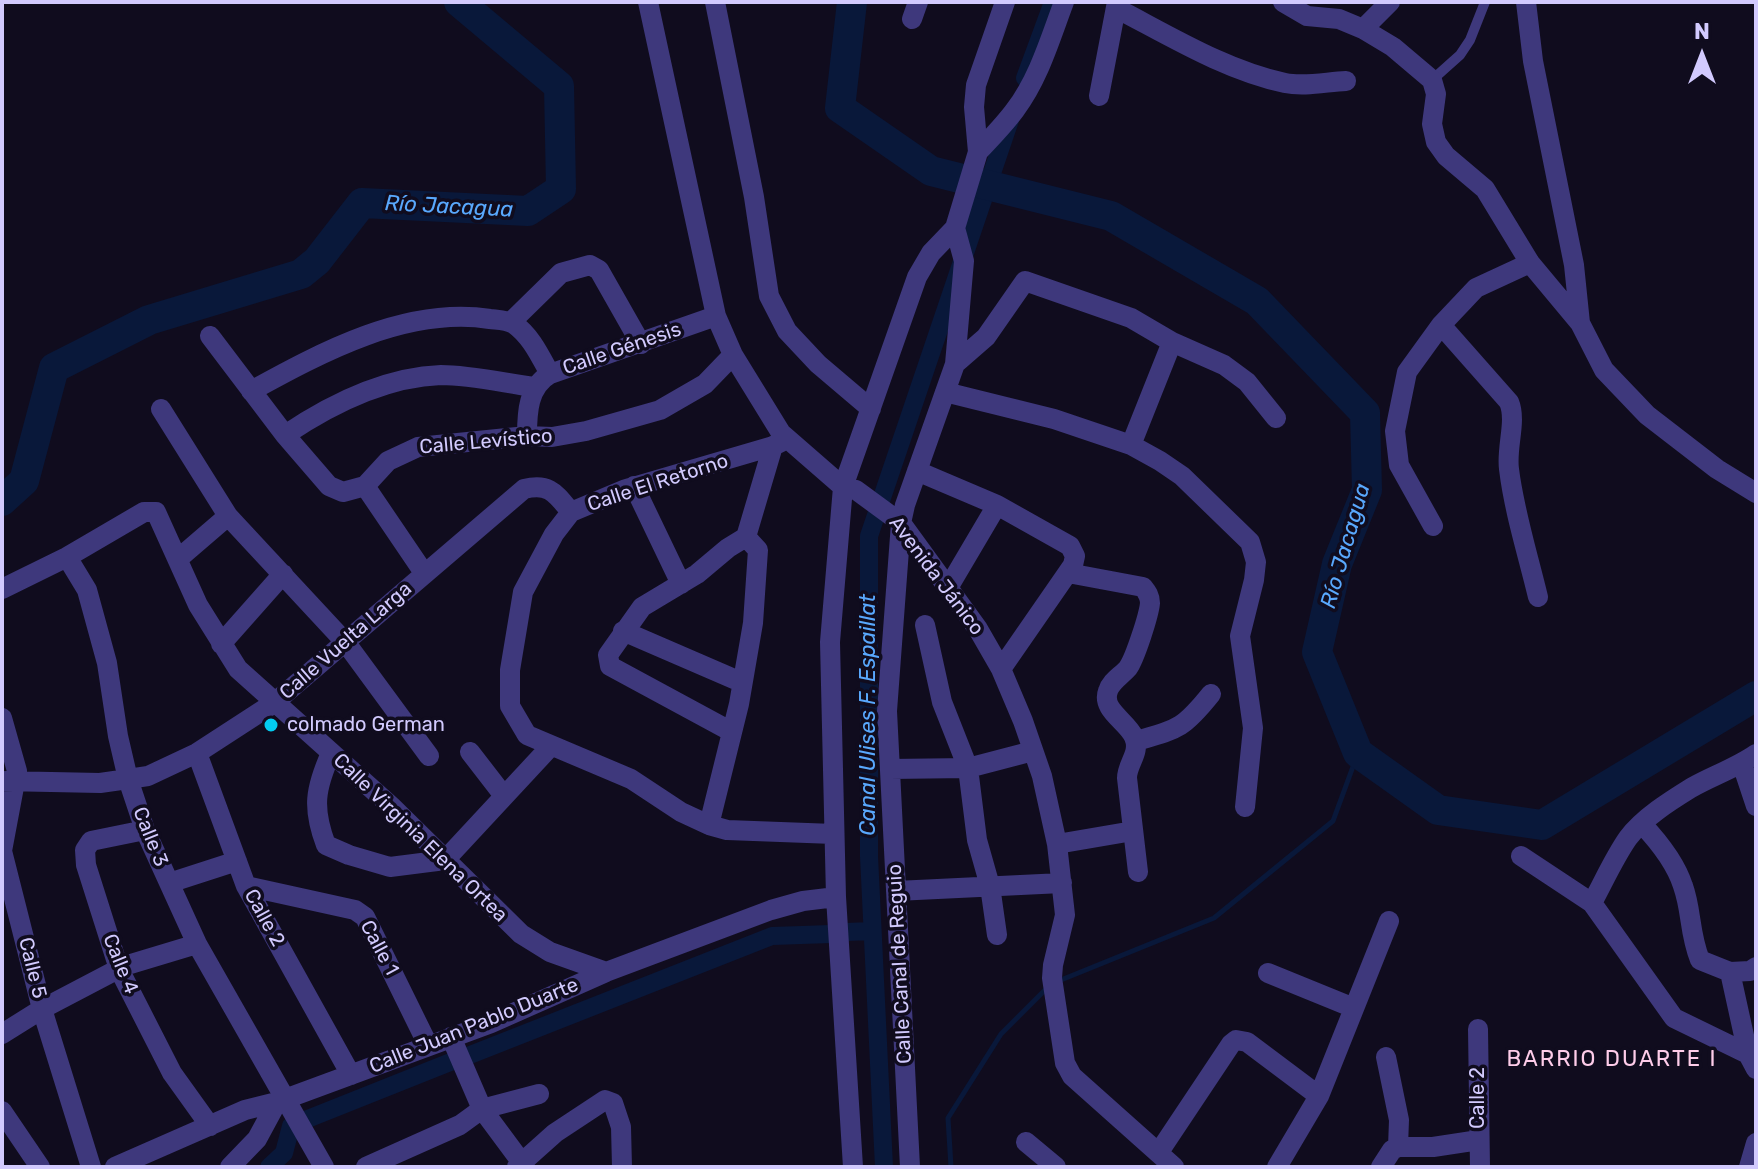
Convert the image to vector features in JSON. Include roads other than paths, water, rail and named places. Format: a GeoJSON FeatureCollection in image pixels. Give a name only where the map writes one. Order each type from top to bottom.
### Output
{"type":"FeatureCollection","features":[{"type":"Feature","properties":{"kind":"street","name":"Avenida Jánico"},"geometry":{"type":"LineString","coordinates":[[648,2],[716,316],[733,355],[780,443],[898,519],[978,629],[1001,669],[1033,751],[1057,844],[1065,915],[1053,965],[1065,1063],[1072,1076],[1174,1167]]}},
{"type":"Feature","properties":{"kind":"street"},"geometry":{"type":"LineString","coordinates":[[715,2],[754,197],[769,296],[787,331],[818,364],[871,409]]}},
{"type":"Feature","properties":{"kind":"street"},"geometry":{"type":"LineString","coordinates":[[853,1167],[836,897],[830,642],[849,488],[871,409],[917,277],[931,253],[955,228],[978,152],[974,107],[980,72],[1005,2]]}},
{"type":"Feature","properties":{"kind":"street"},"geometry":{"type":"LineString","coordinates":[[978,152],[1014,112],[1042,62],[1064,2]]}},
{"type":"Feature","properties":{"kind":"street"},"geometry":{"type":"LineString","coordinates":[[1283,2],[1307,16],[1339,19],[1363,29],[1393,47],[1432,80],[1436,94],[1432,124],[1436,142],[1446,156],[1485,189],[1530,263],[1580,323],[1604,370],[1647,415],[1717,469],[1756,493]]}},
{"type":"Feature","properties":{"kind":"street"},"geometry":{"type":"LineString","coordinates":[[1363,29],[1390,2]]}},
{"type":"Feature","properties":{"kind":"street"},"geometry":{"type":"LineString","coordinates":[[1526,2],[1533,61],[1574,265],[1580,323]]}},
{"type":"Feature","properties":{"kind":"street"},"geometry":{"type":"LineString","coordinates":[[1099,96],[1117,5],[1193,48],[1244,70],[1299,84],[1346,81]]}},
{"type":"Feature","properties":{"kind":"street","name":"Calle Canal de Reguio"},"geometry":{"type":"LineString","coordinates":[[910,1167],[887,711],[898,519],[955,364],[964,261],[955,228]]}},
{"type":"Feature","properties":{"kind":"street"},"geometry":{"type":"LineString","coordinates":[[1433,526],[1399,465],[1395,431],[1407,372],[1441,325],[1476,288],[1530,263]]}},
{"type":"Feature","properties":{"kind":"street"},"geometry":{"type":"LineString","coordinates":[[511,322],[561,273],[590,265],[599,270],[641,344]]}},
{"type":"Feature","properties":{"kind":"street"},"geometry":{"type":"LineString","coordinates":[[955,364],[986,337],[1025,281],[1131,318],[1172,342],[1224,365],[1247,382],[1276,418]]}},
{"type":"Feature","properties":{"kind":"street"},"geometry":{"type":"LineString","coordinates":[[251,391],[301,364],[369,335],[429,318],[469,316],[511,322],[527,335],[542,380],[527,420],[527,436]]}},
{"type":"Feature","properties":{"kind":"street","name":"Calle Génesis"},"geometry":{"type":"LineString","coordinates":[[542,380],[716,316]]}},
{"type":"Feature","properties":{"kind":"street"},"geometry":{"type":"LineString","coordinates":[[1441,325],[1509,402],[1512,410],[1507,448],[1509,471],[1538,597]]}},
{"type":"Feature","properties":{"kind":"street"},"geometry":{"type":"LineString","coordinates":[[210,336],[285,435],[333,489],[343,492],[365,486],[424,573]]}},
{"type":"Feature","properties":{"kind":"street"},"geometry":{"type":"LineString","coordinates":[[1131,445],[1172,342]]}},
{"type":"Feature","properties":{"kind":"street","name":"Calle Levístico"},"geometry":{"type":"LineString","coordinates":[[365,486],[388,461],[418,447],[527,436],[552,437],[586,431],[660,410],[705,384],[733,355]]}},
{"type":"Feature","properties":{"kind":"street"},"geometry":{"type":"LineString","coordinates":[[285,435],[337,404],[378,387],[412,378],[443,375],[542,380]]}},
{"type":"Feature","properties":{"kind":"street"},"geometry":{"type":"LineString","coordinates":[[945,392],[1054,419],[1131,445],[1182,476],[1250,542],[1256,562],[1240,636],[1253,728],[1245,807]]}},
{"type":"Feature","properties":{"kind":"street"},"geometry":{"type":"LineString","coordinates":[[161,409],[228,516],[346,643],[429,756]]}},
{"type":"Feature","properties":{"kind":"street"},"geometry":{"type":"LineString","coordinates":[[732,732],[610,666],[608,655],[642,607],[681,584],[746,537],[780,443]]}},
{"type":"Feature","properties":{"kind":"street","name":"Calle El Retorno"},"geometry":{"type":"LineString","coordinates":[[780,443],[634,486],[571,512],[547,546],[523,592],[510,670],[510,706],[527,735],[631,779],[681,812],[709,825],[727,830],[834,834]]}},
{"type":"Feature","properties":{"kind":"street"},"geometry":{"type":"LineString","coordinates":[[917,471],[997,505],[1070,546],[1075,556],[1068,573],[1001,669]]}},
{"type":"Feature","properties":{"kind":"street","name":"Calle Vuelta Larga"},"geometry":{"type":"LineString","coordinates":[[8,782],[100,783],[148,776],[197,753],[274,703],[524,489],[539,486],[553,490],[571,512]]}},
{"type":"Feature","properties":{"kind":"street"},"geometry":{"type":"LineString","coordinates":[[634,486],[681,584]]}},
{"type":"Feature","properties":{"kind":"street"},"geometry":{"type":"LineString","coordinates":[[948,588],[997,505]]}},
{"type":"Feature","properties":{"kind":"street","name":"Calle Virginia Elena Ortea"},"geometry":{"type":"LineString","coordinates":[[67,557],[144,512],[156,512],[198,605],[238,669],[391,806],[521,934],[550,952],[606,972]]}},
{"type":"Feature","properties":{"kind":"street"},"geometry":{"type":"LineString","coordinates":[[178,559],[228,516]]}},
{"type":"Feature","properties":{"kind":"street"},"geometry":{"type":"LineString","coordinates":[[709,825],[732,732],[753,623],[758,550],[746,537]]}},
{"type":"Feature","properties":{"kind":"street"},"geometry":{"type":"LineString","coordinates":[[2,589],[67,557]]}},
{"type":"Feature","properties":{"kind":"street","name":"Calle 3"},"geometry":{"type":"LineString","coordinates":[[67,557],[87,590],[107,663],[128,779],[145,830],[197,944],[281,1099],[324,1167]]}},
{"type":"Feature","properties":{"kind":"street"},"geometry":{"type":"LineString","coordinates":[[1068,573],[1143,587],[1149,597],[1149,609],[1130,665],[1110,685],[1106,696],[1109,707],[1136,741],[1137,751],[1127,770],[1127,778],[1138,872]]}},
{"type":"Feature","properties":{"kind":"street"},"geometry":{"type":"LineString","coordinates":[[221,644],[283,574]]}},
{"type":"Feature","properties":{"kind":"street"},"geometry":{"type":"LineString","coordinates":[[925,625],[942,702],[968,768],[977,840],[990,886],[997,935]]}},
{"type":"Feature","properties":{"kind":"street"},"geometry":{"type":"LineString","coordinates":[[623,631],[741,682]]}},
{"type":"Feature","properties":{"kind":"street"},"geometry":{"type":"LineString","coordinates":[[1136,741],[1173,731],[1189,721],[1211,694]]}},
{"type":"Feature","properties":{"kind":"street","name":"Calle 5"},"geometry":{"type":"LineString","coordinates":[[2,718],[17,771],[8,782],[2,851],[42,1009],[91,1167]]}},
{"type":"Feature","properties":{"kind":"street"},"geometry":{"type":"LineString","coordinates":[[331,753],[320,778],[317,801],[317,820],[326,845],[390,867],[445,860],[550,747]]}},
{"type":"Feature","properties":{"kind":"street"},"geometry":{"type":"LineString","coordinates":[[890,769],[968,768],[1033,751]]}},
{"type":"Feature","properties":{"kind":"street"},"geometry":{"type":"LineString","coordinates":[[470,752],[504,796]]}},
{"type":"Feature","properties":{"kind":"street","name":"Calle 2"},"geometry":{"type":"LineString","coordinates":[[197,753],[246,886],[351,1075]]}},
{"type":"Feature","properties":{"kind":"street"},"geometry":{"type":"LineString","coordinates":[[1592,903],[1629,837],[1688,790],[1749,759],[1756,806]]}},
{"type":"Feature","properties":{"kind":"street"},"geometry":{"type":"LineString","coordinates":[[1642,824],[1658,841],[1683,886],[1692,940],[1700,960],[1730,972],[1750,971],[1756,967]]}},
{"type":"Feature","properties":{"kind":"street","name":"Calle 4"},"geometry":{"type":"LineString","coordinates":[[145,830],[91,841],[85,850],[86,865],[119,969],[172,1073],[210,1126]]}},
{"type":"Feature","properties":{"kind":"street"},"geometry":{"type":"LineString","coordinates":[[1057,844],[1133,831]]}},
{"type":"Feature","properties":{"kind":"street"},"geometry":{"type":"LineString","coordinates":[[1521,856],[1592,903],[1674,1018],[1752,1062]]}},
{"type":"Feature","properties":{"kind":"street"},"geometry":{"type":"LineString","coordinates":[[169,883],[237,861]]}},
{"type":"Feature","properties":{"kind":"street"},"geometry":{"type":"LineString","coordinates":[[896,891],[1062,883]]}},
{"type":"Feature","properties":{"kind":"street","name":"Calle 1"},"geometry":{"type":"LineString","coordinates":[[246,886],[355,910],[365,917],[428,1045]]}},
{"type":"Feature","properties":{"kind":"street","name":"Calle Juan Pablo Duarte"},"geometry":{"type":"LineString","coordinates":[[115,1167],[245,1110],[491,1023],[606,972],[771,910],[803,901],[836,897]]}},
{"type":"Feature","properties":{"kind":"street"},"geometry":{"type":"LineString","coordinates":[[1277,1167],[1319,1096],[1389,921]]}},
{"type":"Feature","properties":{"kind":"street"},"geometry":{"type":"LineString","coordinates":[[2,1034],[42,1009],[119,969],[197,944]]}},
{"type":"Feature","properties":{"kind":"street"},"geometry":{"type":"LineString","coordinates":[[1730,972],[1752,1062]]}},
{"type":"Feature","properties":{"kind":"street"},"geometry":{"type":"LineString","coordinates":[[1268,973],[1354,1008]]}},
{"type":"Feature","properties":{"kind":"street","name":"Calle 2"},"geometry":{"type":"LineString","coordinates":[[1478,1029],[1480,1167]]}},
{"type":"Feature","properties":{"kind":"street"},"geometry":{"type":"LineString","coordinates":[[451,1037],[482,1109],[521,1165],[555,1133],[605,1100],[613,1103],[619,1116],[622,1167]]}},
{"type":"Feature","properties":{"kind":"street"},"geometry":{"type":"LineString","coordinates":[[1159,1152],[1236,1040],[1247,1042],[1319,1096]]}},
{"type":"Feature","properties":{"kind":"street"},"geometry":{"type":"LineString","coordinates":[[1386,1057],[1399,1120],[1398,1147]]}},
{"type":"Feature","properties":{"kind":"street"},"geometry":{"type":"LineString","coordinates":[[366,1167],[460,1125],[482,1109],[539,1094]]}},
{"type":"Feature","properties":{"kind":"street"},"geometry":{"type":"LineString","coordinates":[[230,1167],[257,1139],[281,1099]]}},
{"type":"Feature","properties":{"kind":"street"},"geometry":{"type":"LineString","coordinates":[[2,1111],[40,1167]]}},
{"type":"Feature","properties":{"kind":"street"},"geometry":{"type":"LineString","coordinates":[[1381,1167],[1392,1150],[1398,1147],[1433,1147],[1479,1140]]}},
{"type":"Feature","properties":{"kind":"street"},"geometry":{"type":"LineString","coordinates":[[1026,1142],[1056,1167]]}},
{"type":"Feature","properties":{"kind":"street"},"geometry":{"type":"LineString","coordinates":[[1749,1167],[1756,1143]]}},
{"type":"Feature","properties":{"kind":"lane"},"geometry":{"type":"LineString","coordinates":[[1432,80],[1460,55],[1470,40],[1485,2]]}},
{"type":"Feature","properties":{"kind":"waterway","name":"Río Jacagua"},"geometry":{"type":"LineString","coordinates":[[2,501],[24,481],[54,368],[149,320],[301,274],[317,261],[362,203],[528,211],[561,189],[559,86],[459,2]]}},
{"type":"Feature","properties":{"kind":"waterway","name":"Río Jacagua"},"geometry":{"type":"LineString","coordinates":[[852,2],[840,108],[931,171],[1111,216],[1257,301],[1365,413],[1367,490],[1337,564],[1317,652],[1358,753],[1438,810],[1542,825],[1756,696]]}},
{"type":"Feature","properties":{"kind":"waterway","name":"Canal Ulises F. Espaillat"},"geometry":{"type":"LineString","coordinates":[[1025,78],[1053,2]]}},
{"type":"Feature","properties":{"kind":"waterway","name":"Canal Ulises F. Espaillat"},"geometry":{"type":"LineString","coordinates":[[884,1167],[869,856],[869,536],[1011,117]]}},
{"type":"Feature","properties":{"kind":"waterway"},"geometry":{"type":"LineString","coordinates":[[1056,982],[1214,918],[1333,821],[1358,753]]}},
{"type":"Feature","properties":{"kind":"waterway"},"geometry":{"type":"LineString","coordinates":[[846,932],[872,931]]}},
{"type":"Feature","properties":{"kind":"waterway"},"geometry":{"type":"LineString","coordinates":[[470,1055],[772,936],[831,934]]}},
{"type":"Feature","properties":{"kind":"waterway"},"geometry":{"type":"LineString","coordinates":[[951,1167],[948,1118],[1001,1034],[1048,987]]}},
{"type":"Feature","properties":{"kind":"waterway"},"geometry":{"type":"LineString","coordinates":[[305,1120],[453,1061]]}},
{"type":"Feature","properties":{"kind":"waterway"},"geometry":{"type":"LineString","coordinates":[[269,1167],[284,1153],[291,1126]]}},
{"type":"Feature","properties":{"kind":"place","name":"colmado German"},"geometry":{"type":"Point","coordinates":[271,725]}},
{"type":"Feature","properties":{"kind":"district","name":"BARRIO DUARTE I"},"geometry":{"type":"Point","coordinates":[1612,1060]}}]}
